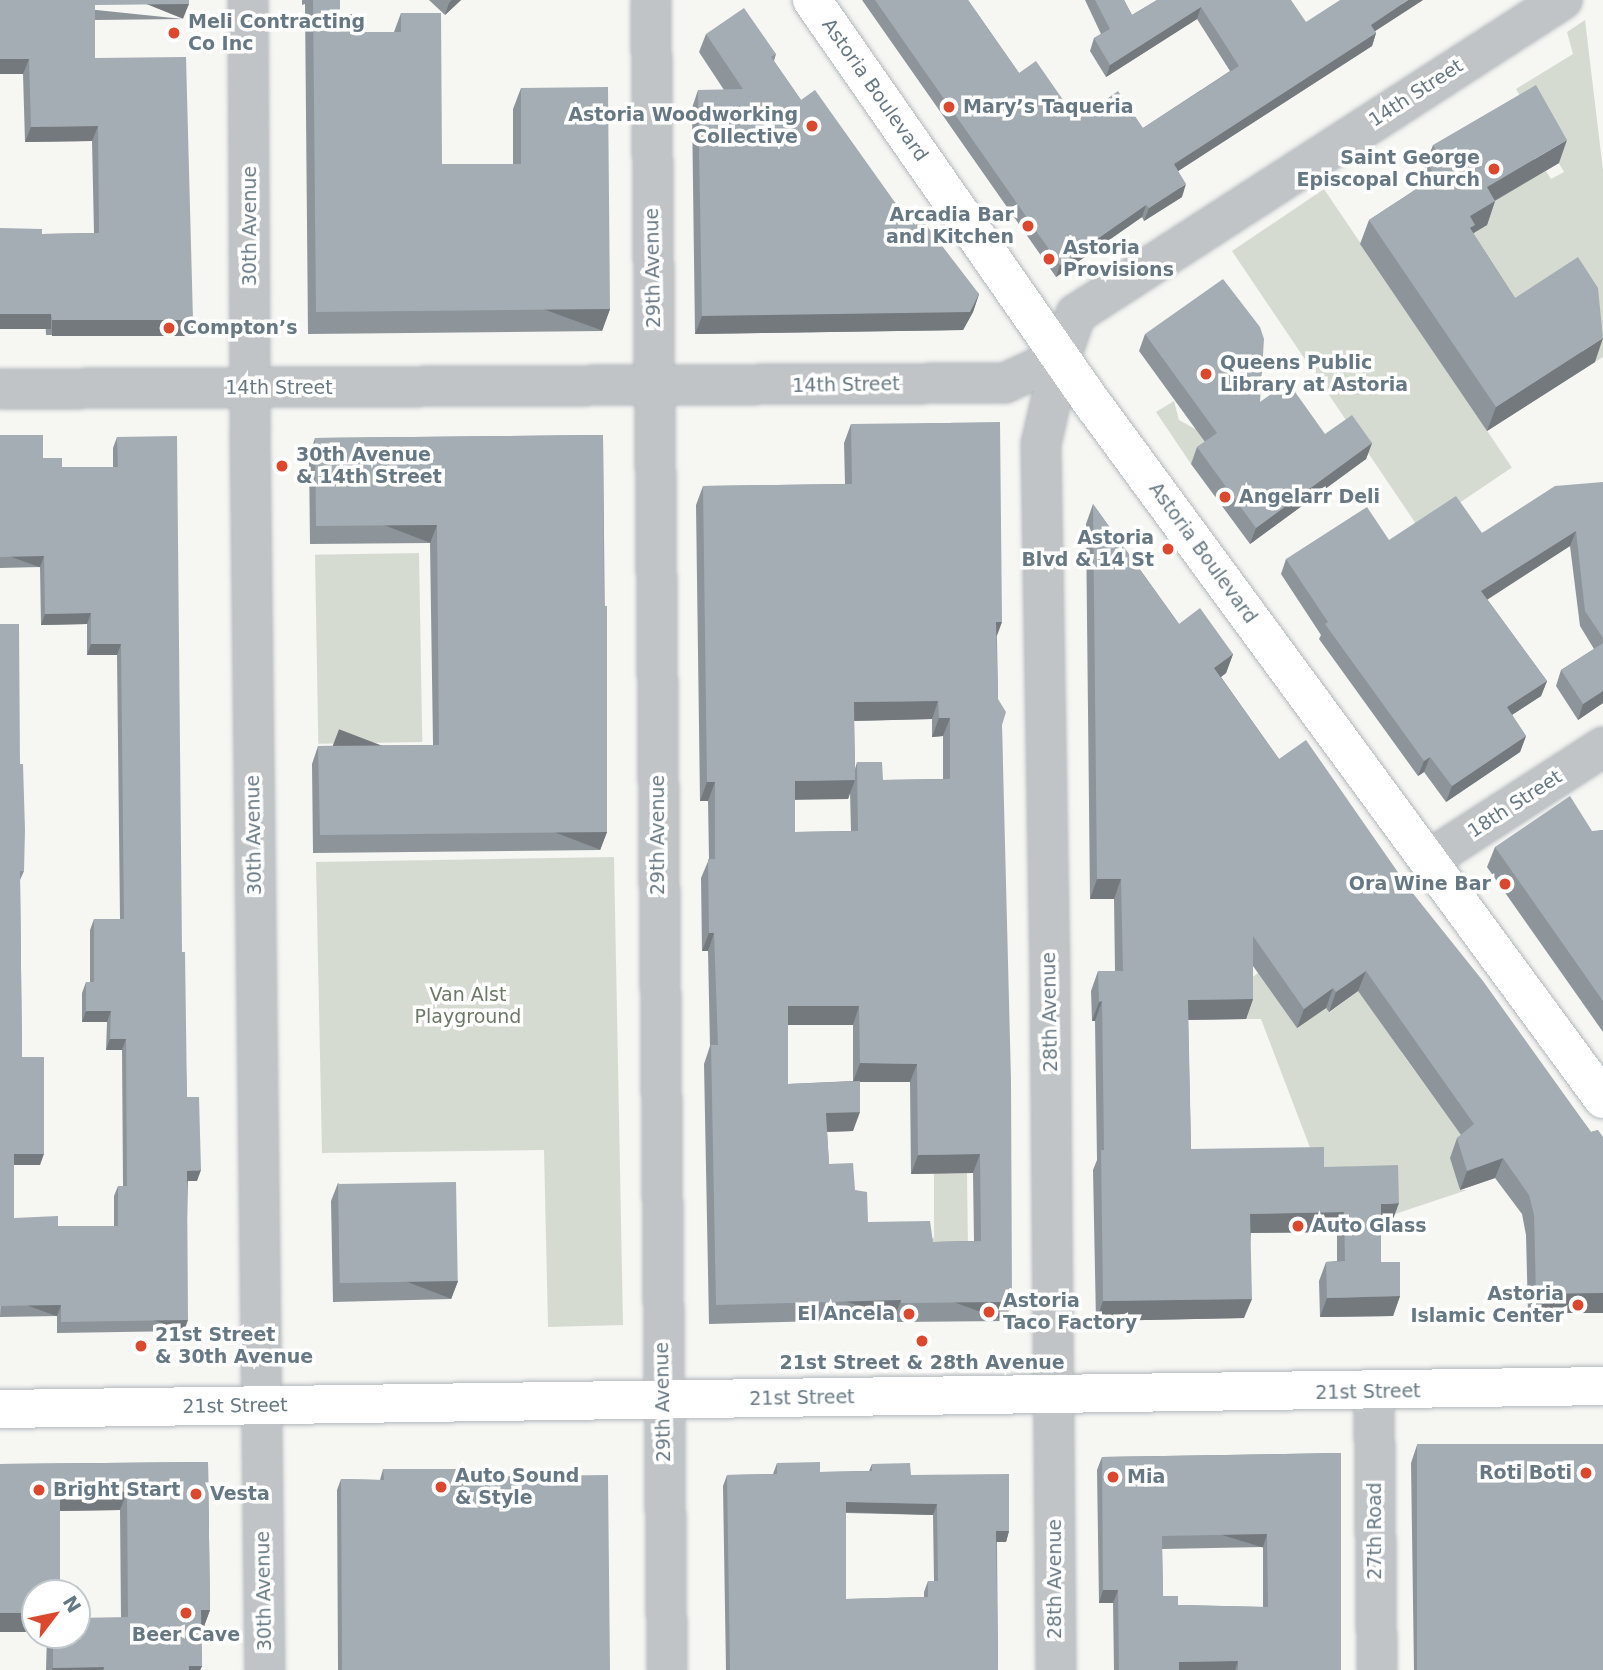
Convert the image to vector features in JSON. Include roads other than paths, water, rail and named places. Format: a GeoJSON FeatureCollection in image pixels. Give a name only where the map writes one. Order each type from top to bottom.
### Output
{"type":"FeatureCollection","features":[{"type":"Feature","properties":{"kind":"main road","name":"Astoria Boulevard"},"geometry":{"type":"LineString","coordinates":[[812,0],[1061,357],[1603,1099]]}},
{"type":"Feature","properties":{"kind":"main road","name":"21st Street"},"geometry":{"type":"LineString","coordinates":[[0,1409],[1374,1392],[1603,1386]]}},
{"type":"Feature","properties":{"kind":"street","name":"30th Avenue"},"geometry":{"type":"LineString","coordinates":[[248,0],[260,1406],[265,1670]]}},
{"type":"Feature","properties":{"kind":"street","name":"29th Avenue"},"geometry":{"type":"LineString","coordinates":[[651,0],[662,1399],[667,1670]]}},
{"type":"Feature","properties":{"kind":"street","name":"14th Street"},"geometry":{"type":"LineString","coordinates":[[0,389],[1005,383],[1061,357],[1076,314],[1562,0]]}},
{"type":"Feature","properties":{"kind":"street","name":"28th Avenue"},"geometry":{"type":"LineString","coordinates":[[1056,1670],[1041,444],[1061,357]]}},
{"type":"Feature","properties":{"kind":"street","name":"18th Street"},"geometry":{"type":"LineString","coordinates":[[1427,861],[1603,747]]}},
{"type":"Feature","properties":{"kind":"street","name":"27th Road"},"geometry":{"type":"LineString","coordinates":[[1374,1392],[1377,1670]]}},
{"type":"Feature","properties":{"kind":"place","name":"Meli Contracting Co Inc"},"geometry":{"type":"Point","coordinates":[174,33]}},
{"type":"Feature","properties":{"kind":"place","name":"Mary’s Taqueria"},"geometry":{"type":"Point","coordinates":[949,107]}},
{"type":"Feature","properties":{"kind":"place","name":"Astoria Woodworking Collective"},"geometry":{"type":"Point","coordinates":[812,126]}},
{"type":"Feature","properties":{"kind":"place","name":"Saint George Episcopal Church"},"geometry":{"type":"Point","coordinates":[1494,169]}},
{"type":"Feature","properties":{"kind":"place","name":"Arcadia Bar and Kitchen"},"geometry":{"type":"Point","coordinates":[1028,226]}},
{"type":"Feature","properties":{"kind":"place","name":"Astoria Provisions"},"geometry":{"type":"Point","coordinates":[1049,259]}},
{"type":"Feature","properties":{"kind":"place","name":"Compton’s"},"geometry":{"type":"Point","coordinates":[169,328]}},
{"type":"Feature","properties":{"kind":"place","name":"Queens Public Library at Astoria"},"geometry":{"type":"Point","coordinates":[1206,374]}},
{"type":"Feature","properties":{"kind":"place","name":"30th Avenue & 14th Street"},"geometry":{"type":"Point","coordinates":[282,466]}},
{"type":"Feature","properties":{"kind":"place","name":"Angelarr Deli"},"geometry":{"type":"Point","coordinates":[1225,497]}},
{"type":"Feature","properties":{"kind":"place","name":"Astoria Blvd & 14 St"},"geometry":{"type":"Point","coordinates":[1168,549]}},
{"type":"Feature","properties":{"kind":"place","name":"Ora Wine Bar"},"geometry":{"type":"Point","coordinates":[1505,884]}},
{"type":"Feature","properties":{"kind":"place","name":"Auto Glass"},"geometry":{"type":"Point","coordinates":[1298,1226]}},
{"type":"Feature","properties":{"kind":"place","name":"Astoria Islamic Center"},"geometry":{"type":"Point","coordinates":[1578,1305]}},
{"type":"Feature","properties":{"kind":"place","name":"Astoria Taco Factory"},"geometry":{"type":"Point","coordinates":[989,1312]}},
{"type":"Feature","properties":{"kind":"place","name":"El Ancela"},"geometry":{"type":"Point","coordinates":[909,1314]}},
{"type":"Feature","properties":{"kind":"place","name":"21st Street & 28th Avenue"},"geometry":{"type":"Point","coordinates":[922,1341]}},
{"type":"Feature","properties":{"kind":"place","name":"21st Street & 30th Avenue"},"geometry":{"type":"Point","coordinates":[141,1346]}},
{"type":"Feature","properties":{"kind":"place","name":"Roti Boti"},"geometry":{"type":"Point","coordinates":[1586,1473]}},
{"type":"Feature","properties":{"kind":"place","name":"Mia"},"geometry":{"type":"Point","coordinates":[1113,1477]}},
{"type":"Feature","properties":{"kind":"place","name":"Auto Sound & Style"},"geometry":{"type":"Point","coordinates":[441,1487]}},
{"type":"Feature","properties":{"kind":"place","name":"Bright Start"},"geometry":{"type":"Point","coordinates":[39,1490]}},
{"type":"Feature","properties":{"kind":"place","name":"Vesta"},"geometry":{"type":"Point","coordinates":[196,1494]}},
{"type":"Feature","properties":{"kind":"place","name":"Beer Cave"},"geometry":{"type":"Point","coordinates":[186,1613]}},
{"type":"Feature","properties":{"kind":"park label","name":"Van Alst Playground"},"geometry":{"type":"Point","coordinates":[468,1006]}}]}
